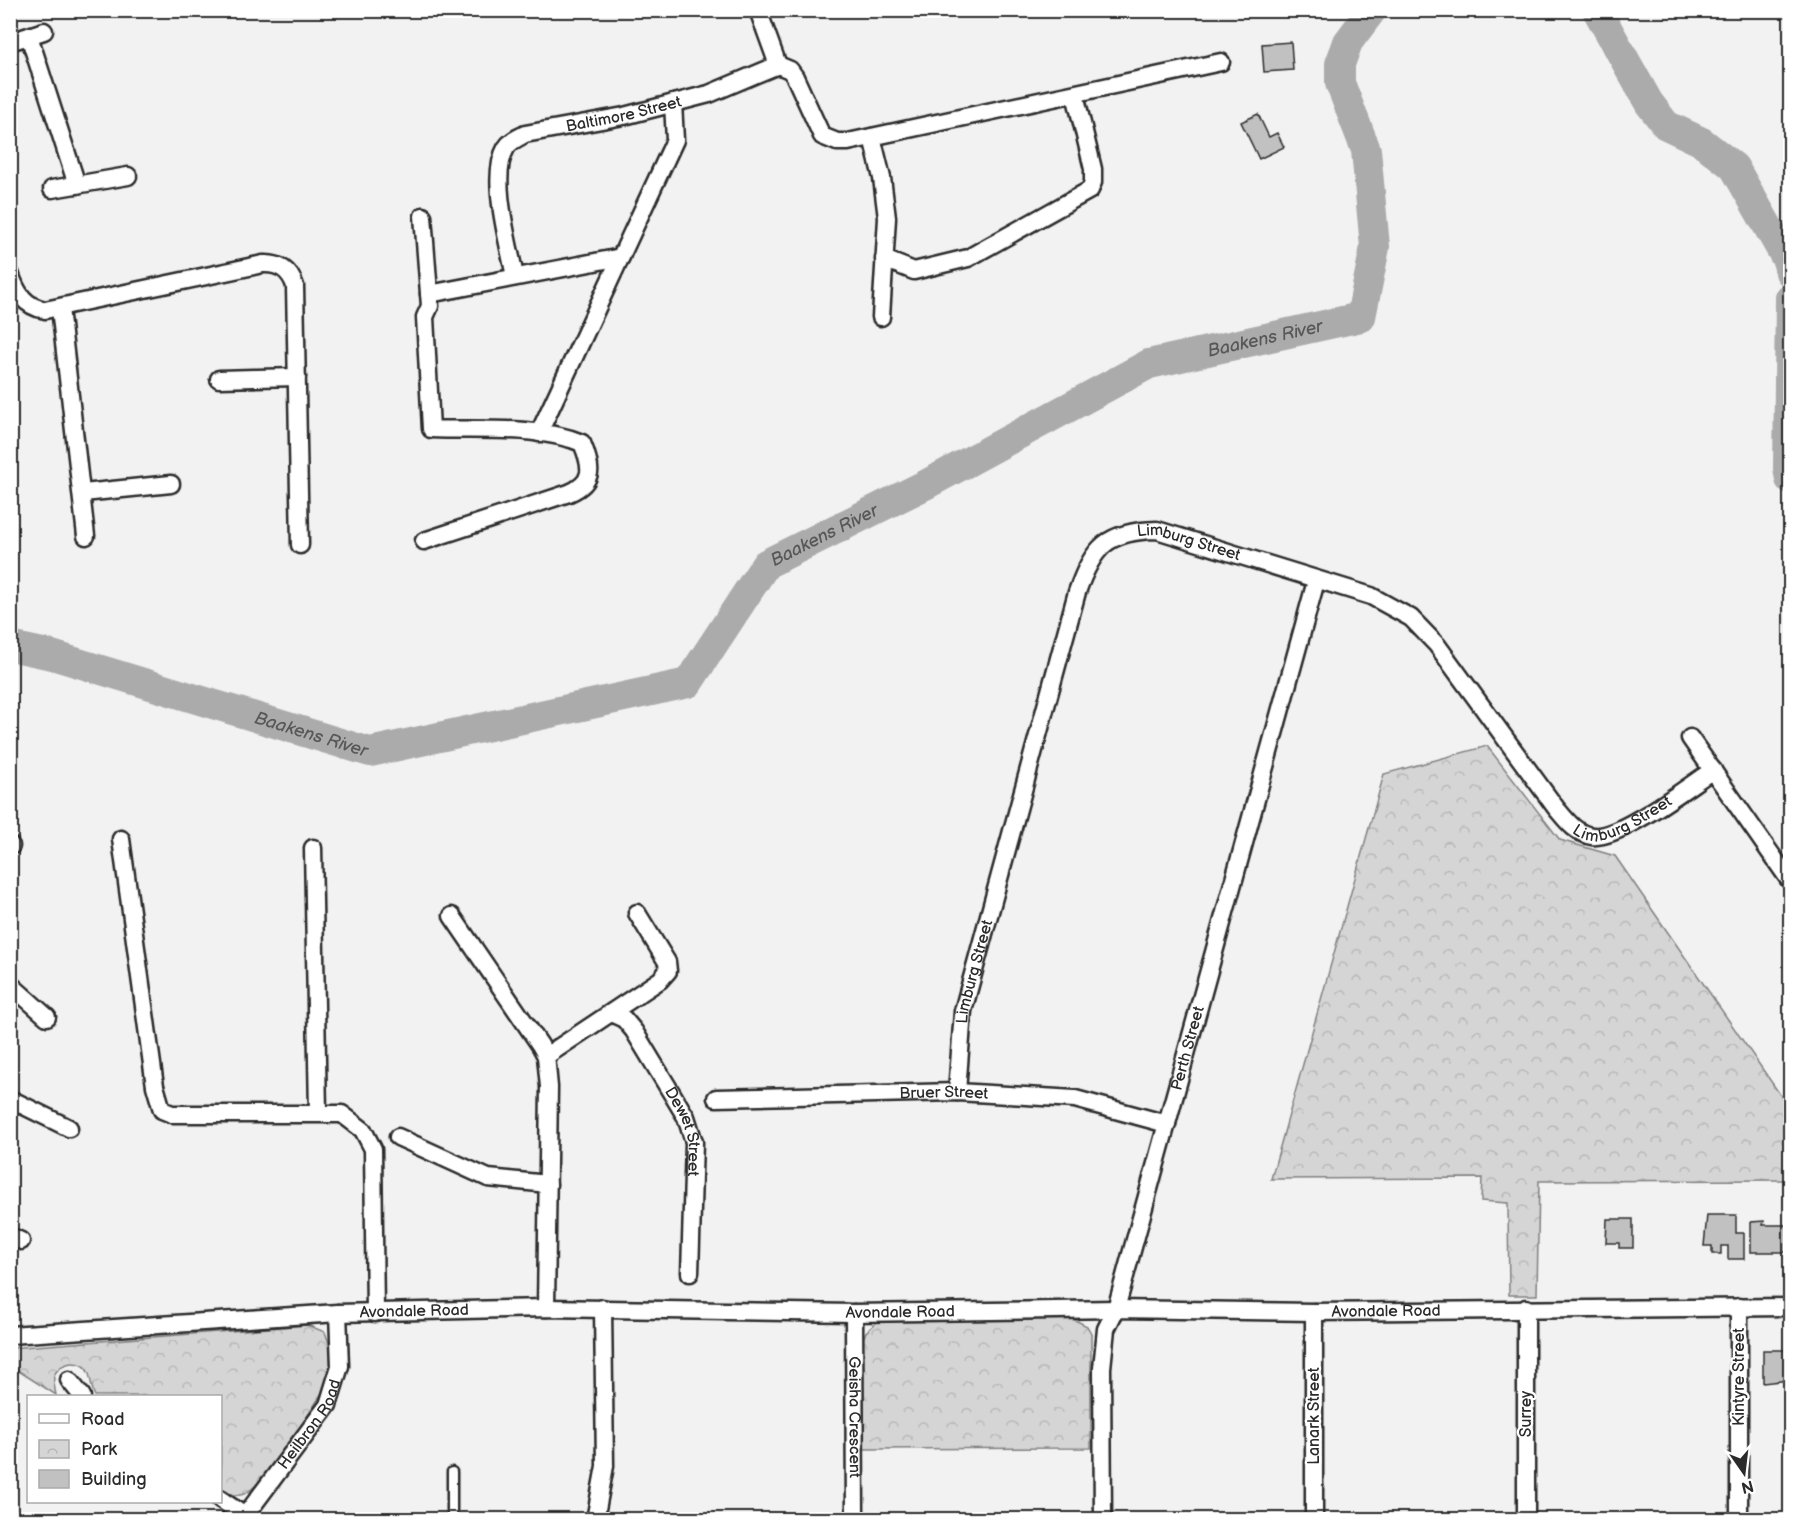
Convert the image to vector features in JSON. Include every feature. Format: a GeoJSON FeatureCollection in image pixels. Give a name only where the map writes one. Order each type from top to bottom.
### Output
{"type":"FeatureCollection","features":[{"type":"Feature","properties":{"kind":"street"},"geometry":{"type":"LineString","coordinates":[[758,10],[778,65],[790,70],[795,77],[815,126],[822,136],[837,142],[872,137],[1221,62]]}},
{"type":"Feature","properties":{"kind":"street"},"geometry":{"type":"LineString","coordinates":[[10,42],[36,34],[77,185]]}},
{"type":"Feature","properties":{"kind":"street","name":"Baltimore Street"},"geometry":{"type":"LineString","coordinates":[[514,277],[499,184],[499,170],[507,146],[525,134],[709,94],[778,65]]}},
{"type":"Feature","properties":{"kind":"street"},"geometry":{"type":"LineString","coordinates":[[884,259],[914,271],[968,258],[1090,190],[1093,182],[1093,169],[1075,94]]}},
{"type":"Feature","properties":{"kind":"street"},"geometry":{"type":"LineString","coordinates":[[539,433],[675,140],[673,103]]}},
{"type":"Feature","properties":{"kind":"street"},"geometry":{"type":"LineString","coordinates":[[872,137],[885,199],[881,317]]}},
{"type":"Feature","properties":{"kind":"street"},"geometry":{"type":"LineString","coordinates":[[52,189],[128,176]]}},
{"type":"Feature","properties":{"kind":"street"},"geometry":{"type":"LineString","coordinates":[[423,216],[430,306],[425,318],[431,429],[539,433],[570,438],[582,443],[590,471],[588,481],[581,488],[424,541]]}},
{"type":"Feature","properties":{"kind":"street"},"geometry":{"type":"LineString","coordinates":[[429,294],[621,257]]}},
{"type":"Feature","properties":{"kind":"street"},"geometry":{"type":"LineString","coordinates":[[10,273],[21,297],[30,306],[45,310],[273,264],[286,271],[295,286],[300,545]]}},
{"type":"Feature","properties":{"kind":"street"},"geometry":{"type":"LineString","coordinates":[[60,308],[87,536]]}},
{"type":"Feature","properties":{"kind":"street"},"geometry":{"type":"LineString","coordinates":[[219,379],[297,377]]}},
{"type":"Feature","properties":{"kind":"street"},"geometry":{"type":"LineString","coordinates":[[83,493],[171,484]]}},
{"type":"Feature","properties":{"kind":"street","name":"Limburg Street"},"geometry":{"type":"LineString","coordinates":[[957,1092],[963,1011],[1077,592],[1090,559],[1100,546],[1122,533],[1157,530],[1316,581],[1371,596],[1411,618],[1424,630],[1556,808],[1580,832],[1592,836],[1616,833],[1713,770]]}},
{"type":"Feature","properties":{"kind":"street","name":"Perth Street"},"geometry":{"type":"LineString","coordinates":[[1102,1520],[1102,1368],[1106,1329],[1116,1309],[1316,581]]}},
{"type":"Feature","properties":{"kind":"street"},"geometry":{"type":"LineString","coordinates":[[1690,738],[1791,881]]}},
{"type":"Feature","properties":{"kind":"street"},"geometry":{"type":"LineString","coordinates":[[121,839],[155,1086],[162,1110],[172,1114],[318,1112],[342,1114],[363,1130],[372,1149],[375,1313]]}},
{"type":"Feature","properties":{"kind":"street"},"geometry":{"type":"LineString","coordinates":[[313,848],[318,1112]]}},
{"type":"Feature","properties":{"kind":"street"},"geometry":{"type":"LineString","coordinates":[[546,1056],[660,981],[668,971],[667,962],[637,913]]}},
{"type":"Feature","properties":{"kind":"street"},"geometry":{"type":"LineString","coordinates":[[452,916],[546,1056],[549,1087],[546,1308]]}},
{"type":"Feature","properties":{"kind":"street"},"geometry":{"type":"LineString","coordinates":[[10,984],[47,1017]]}},
{"type":"Feature","properties":{"kind":"street","name":"Dewet Street"},"geometry":{"type":"LineString","coordinates":[[611,1013],[624,1019],[634,1031],[686,1117],[694,1142],[690,1273]]}},
{"type":"Feature","properties":{"kind":"street","name":"Bruer Street"},"geometry":{"type":"LineString","coordinates":[[716,1098],[957,1092],[1075,1099],[1167,1124]]}},
{"type":"Feature","properties":{"kind":"street"},"geometry":{"type":"LineString","coordinates":[[10,1099],[69,1128]]}},
{"type":"Feature","properties":{"kind":"street"},"geometry":{"type":"LineString","coordinates":[[398,1137],[489,1178],[548,1184]]}},
{"type":"Feature","properties":{"kind":"street","name":"Kintyre Street"},"geometry":{"type":"LineString","coordinates":[[1739,1307],[1739,1520]]}},
{"type":"Feature","properties":{"kind":"street","name":"Avondale Road"},"geometry":{"type":"LineString","coordinates":[[10,1335],[338,1313],[546,1308],[854,1313],[1116,1309],[1314,1312],[1791,1307]]}},
{"type":"Feature","properties":{"kind":"street"},"geometry":{"type":"LineString","coordinates":[[595,1520],[605,1456],[603,1308]]}},
{"type":"Feature","properties":{"kind":"street","name":"Surrey"},"geometry":{"type":"LineString","coordinates":[[1526,1308],[1526,1520]]}},
{"type":"Feature","properties":{"kind":"street","name":"Lanark Street"},"geometry":{"type":"LineString","coordinates":[[1314,1312],[1314,1520]]}},
{"type":"Feature","properties":{"kind":"street","name":"Heilbron Road"},"geometry":{"type":"LineString","coordinates":[[243,1518],[328,1405],[340,1366],[338,1313]]}},
{"type":"Feature","properties":{"kind":"street","name":"Geisha Crescent"},"geometry":{"type":"LineString","coordinates":[[854,1313],[855,1520]]}},
{"type":"Feature","properties":{"kind":"street"},"geometry":{"type":"LineString","coordinates":[[69,1380],[81,1395]]}},
{"type":"Feature","properties":{"kind":"street"},"geometry":{"type":"LineString","coordinates":[[222,1500],[243,1518]]}},
{"type":"Feature","properties":{"kind":"lane"},"geometry":{"type":"LineString","coordinates":[[452,1473],[452,1520]]}},
{"type":"Feature","properties":{"kind":"green space"},"geometry":{"type":"Polygon","coordinates":[[[1487,746],[1560,840],[1615,856],[1790,1109],[1790,1180],[1539,1181],[1537,1295],[1509,1295],[1508,1203],[1481,1201],[1482,1178],[1271,1179],[1384,774],[1487,746]]]}},
{"type":"Feature","properties":{"kind":"green space"},"geometry":{"type":"Polygon","coordinates":[[[1071,1318],[1087,1326],[1091,1333],[1091,1448],[863,1449],[863,1339],[866,1332],[879,1320],[1071,1318]]]}},
{"type":"Feature","properties":{"kind":"green space"},"geometry":{"type":"Polygon","coordinates":[[[307,1325],[325,1332],[332,1354],[332,1365],[330,1377],[317,1402],[278,1458],[254,1487],[246,1493],[236,1495],[222,1490],[222,1395],[94,1395],[86,1368],[70,1363],[59,1369],[54,1376],[56,1395],[11,1366],[10,1348],[307,1325]]]}},
{"type":"Feature","properties":{"kind":"building"},"geometry":{"type":"Polygon","coordinates":[[[1291,42],[1293,70],[1264,72],[1262,44],[1291,42]]]}},
{"type":"Feature","properties":{"kind":"building"},"geometry":{"type":"Polygon","coordinates":[[[1258,114],[1269,137],[1277,133],[1284,147],[1259,159],[1241,122],[1258,114]]]}},
{"type":"Feature","properties":{"kind":"building"},"geometry":{"type":"Polygon","coordinates":[[[1707,1215],[1736,1215],[1736,1233],[1744,1233],[1744,1259],[1728,1259],[1728,1246],[1721,1246],[1721,1254],[1712,1254],[1712,1246],[1704,1246],[1707,1215]]]}},
{"type":"Feature","properties":{"kind":"building"},"geometry":{"type":"Polygon","coordinates":[[[1607,1219],[1633,1219],[1633,1248],[1619,1248],[1619,1243],[1606,1243],[1607,1219]]]}},
{"type":"Feature","properties":{"kind":"building"},"geometry":{"type":"Polygon","coordinates":[[[1764,1221],[1763,1225],[1788,1225],[1788,1252],[1751,1252],[1751,1222],[1764,1221]]]}},
{"type":"Feature","properties":{"kind":"building"},"geometry":{"type":"Polygon","coordinates":[[[1763,1350],[1790,1350],[1790,1380],[1763,1383],[1763,1350]]]}},
{"type":"Feature","properties":{"kind":"waterway","name":"Baakens River"},"geometry":{"type":"LineString","coordinates":[[10,646],[52,655],[370,752],[688,683],[766,564],[927,484],[1149,364],[1361,317],[1375,247],[1366,150],[1340,83],[1340,64],[1348,42],[1372,10]]}},
{"type":"Feature","properties":{"kind":"waterway","name":"Baakens River"},"geometry":{"type":"LineString","coordinates":[[1597,10],[1649,103],[1666,125],[1702,142],[1734,167],[1787,260],[1790,272]]}},
{"type":"Feature","properties":{"kind":"waterway","name":"Baakens River"},"geometry":{"type":"LineString","coordinates":[[1790,298],[1788,468],[1790,479]]}}]}
